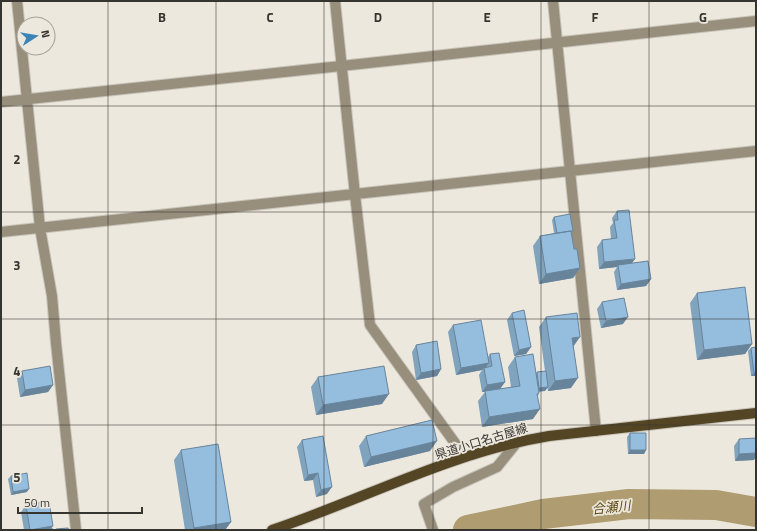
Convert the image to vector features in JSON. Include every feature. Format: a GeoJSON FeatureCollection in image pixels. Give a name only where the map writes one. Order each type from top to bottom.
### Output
{"type":"FeatureCollection","features":[{"type":"Feature","properties":{"kind":"main road","name":"県道小口名古屋線"},"geometry":{"type":"LineString","coordinates":[[272,530],[465,457],[518,441],[549,436],[756,413]]}},
{"type":"Feature","properties":{"kind":"street"},"geometry":{"type":"LineString","coordinates":[[17,1],[40,228],[52,296],[76,530]]}},
{"type":"Feature","properties":{"kind":"street"},"geometry":{"type":"LineString","coordinates":[[335,1],[370,325],[465,457]]}},
{"type":"Feature","properties":{"kind":"street"},"geometry":{"type":"LineString","coordinates":[[553,1],[596,431]]}},
{"type":"Feature","properties":{"kind":"street"},"geometry":{"type":"LineString","coordinates":[[1,102],[756,21]]}},
{"type":"Feature","properties":{"kind":"street"},"geometry":{"type":"LineString","coordinates":[[1,232],[756,151]]}},
{"type":"Feature","properties":{"kind":"street"},"geometry":{"type":"LineString","coordinates":[[433,530],[424,504],[453,487],[497,467],[518,441]]}},
{"type":"Feature","properties":{"kind":"building"},"geometry":{"type":"Polygon","coordinates":[[[629,210],[635,259],[604,262],[602,240],[617,238],[614,220],[618,220],[617,211],[629,210]]]}},
{"type":"Feature","properties":{"kind":"building"},"geometry":{"type":"Polygon","coordinates":[[[570,214],[573,231],[557,233],[554,217],[570,214]]]}},
{"type":"Feature","properties":{"kind":"building"},"geometry":{"type":"Polygon","coordinates":[[[571,231],[574,249],[577,249],[580,268],[546,274],[540,236],[571,231]]]}},
{"type":"Feature","properties":{"kind":"building"},"geometry":{"type":"Polygon","coordinates":[[[648,261],[651,279],[621,284],[618,265],[648,261]]]}},
{"type":"Feature","properties":{"kind":"building"},"geometry":{"type":"Polygon","coordinates":[[[745,287],[752,344],[704,350],[697,293],[745,287]]]}},
{"type":"Feature","properties":{"kind":"building"},"geometry":{"type":"Polygon","coordinates":[[[624,298],[628,317],[606,321],[602,302],[624,298]]]}},
{"type":"Feature","properties":{"kind":"building"},"geometry":{"type":"Polygon","coordinates":[[[524,310],[531,347],[519,350],[512,313],[524,310]]]}},
{"type":"Feature","properties":{"kind":"building"},"geometry":{"type":"Polygon","coordinates":[[[577,313],[580,337],[572,338],[578,378],[555,381],[546,317],[577,313]]]}},
{"type":"Feature","properties":{"kind":"building"},"geometry":{"type":"Polygon","coordinates":[[[481,320],[489,363],[461,368],[453,325],[481,320]]]}},
{"type":"Feature","properties":{"kind":"building"},"geometry":{"type":"Polygon","coordinates":[[[437,341],[441,369],[421,373],[416,345],[437,341]]]}},
{"type":"Feature","properties":{"kind":"building"},"geometry":{"type":"Polygon","coordinates":[[[756,347],[756,373],[754,373],[751,348],[756,347]]]}},
{"type":"Feature","properties":{"kind":"building"},"geometry":{"type":"Polygon","coordinates":[[[499,353],[505,382],[487,385],[484,368],[492,366],[490,354],[499,353]]]}},
{"type":"Feature","properties":{"kind":"building"},"geometry":{"type":"Polygon","coordinates":[[[533,354],[540,409],[489,417],[485,391],[520,386],[515,357],[533,354]]]}},
{"type":"Feature","properties":{"kind":"building"},"geometry":{"type":"Polygon","coordinates":[[[50,366],[53,385],[25,390],[22,371],[50,366]]]}},
{"type":"Feature","properties":{"kind":"building"},"geometry":{"type":"Polygon","coordinates":[[[384,366],[389,394],[323,405],[318,377],[384,366]]]}},
{"type":"Feature","properties":{"kind":"building"},"geometry":{"type":"Polygon","coordinates":[[[546,371],[548,387],[539,388],[537,372],[546,371]]]}},
{"type":"Feature","properties":{"kind":"building"},"geometry":{"type":"Polygon","coordinates":[[[432,420],[437,441],[371,457],[366,436],[432,420]]]}},
{"type":"Feature","properties":{"kind":"building"},"geometry":{"type":"Polygon","coordinates":[[[630,433],[646,433],[646,450],[630,450],[630,433]]]}},
{"type":"Feature","properties":{"kind":"building"},"geometry":{"type":"Polygon","coordinates":[[[323,436],[332,487],[321,490],[318,473],[308,475],[302,440],[323,436]]]}},
{"type":"Feature","properties":{"kind":"building"},"geometry":{"type":"Polygon","coordinates":[[[756,438],[756,453],[739,454],[739,439],[756,438]]]}},
{"type":"Feature","properties":{"kind":"building"},"geometry":{"type":"Polygon","coordinates":[[[218,444],[231,522],[194,528],[181,450],[218,444]]]}},
{"type":"Feature","properties":{"kind":"building"},"geometry":{"type":"Polygon","coordinates":[[[27,473],[29,489],[13,492],[11,476],[27,473]]]}},
{"type":"Feature","properties":{"kind":"building"},"geometry":{"type":"Polygon","coordinates":[[[49,501],[53,526],[30,530],[26,505],[49,501]]]}},
{"type":"Feature","properties":{"kind":"building"},"geometry":{"type":"Polygon","coordinates":[[[52,528],[52,530],[38,530],[52,528]]]}},
{"type":"Feature","properties":{"kind":"building"},"geometry":{"type":"Polygon","coordinates":[[[68,528],[69,530],[56,530],[56,529],[68,528]]]}},
{"type":"Feature","properties":{"kind":"waterway","name":"合瀬川"},"geometry":{"type":"LineString","coordinates":[[468,530],[543,514],[629,504],[716,505],[756,512]]}}]}
